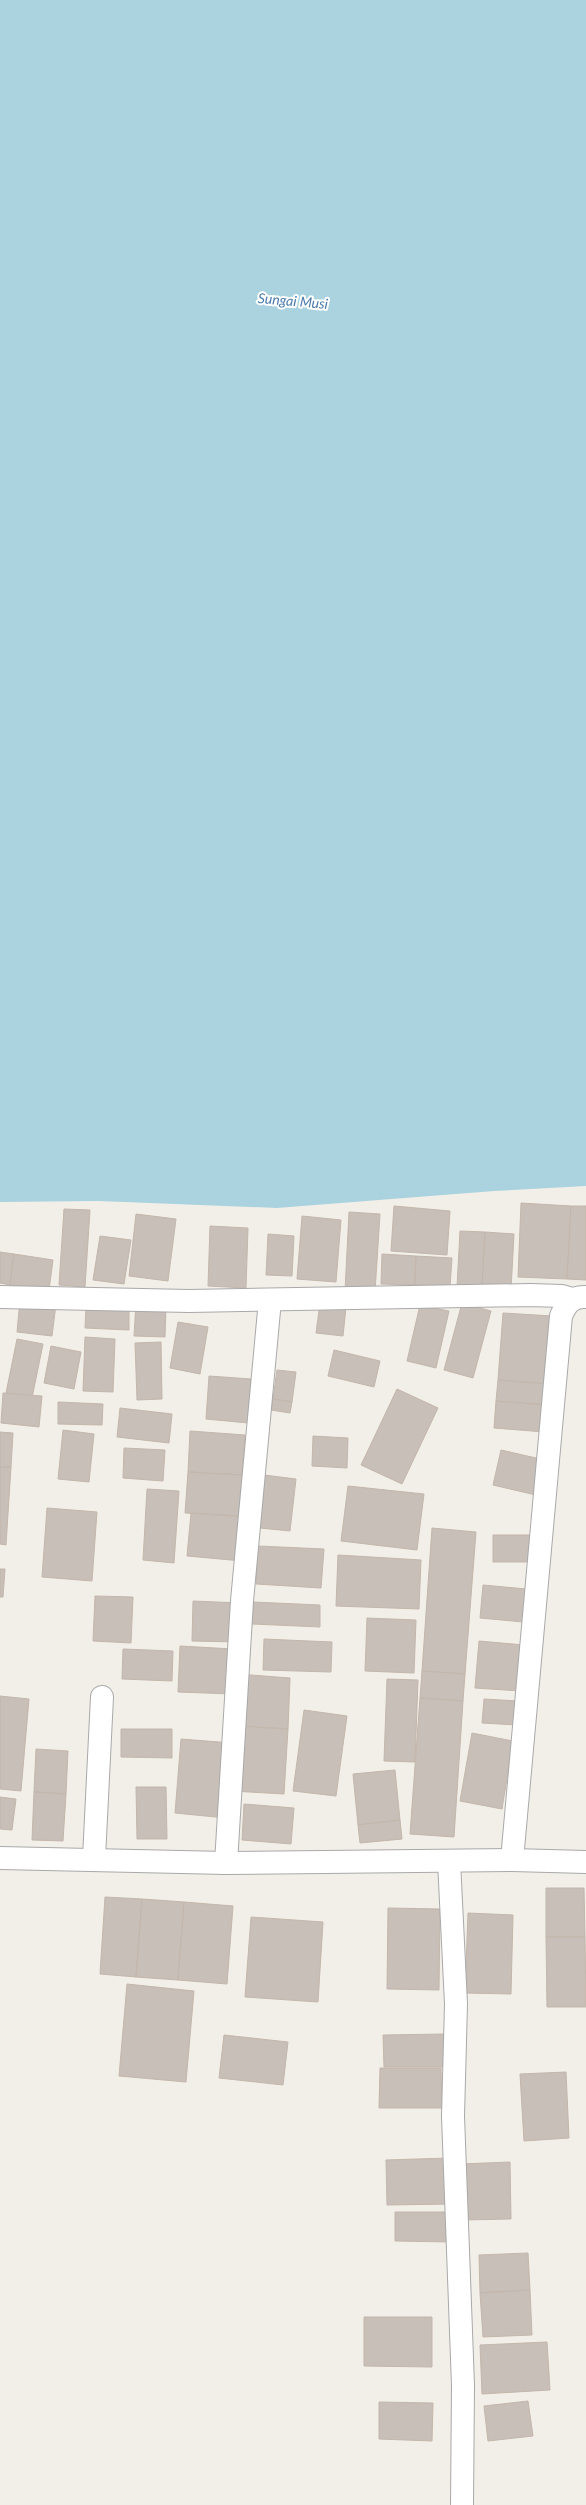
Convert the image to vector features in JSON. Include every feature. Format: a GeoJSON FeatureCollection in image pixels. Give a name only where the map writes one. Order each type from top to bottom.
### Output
{"type":"FeatureCollection","features":[{"type":"Feature","properties":{"kind":"street"},"geometry":{"type":"LineString","coordinates":[[0,1297],[189,1301],[530,1296],[562,1296],[579,1298]]}},
{"type":"Feature","properties":{"kind":"street"},"geometry":{"type":"LineString","coordinates":[[512,1860],[561,1316],[566,1305],[579,1298]]}},
{"type":"Feature","properties":{"kind":"street"},"geometry":{"type":"LineString","coordinates":[[226,1863],[242,1601],[270,1300]]}},
{"type":"Feature","properties":{"kind":"street"},"geometry":{"type":"LineString","coordinates":[[94,1858],[102,1697]]}},
{"type":"Feature","properties":{"kind":"street"},"geometry":{"type":"LineString","coordinates":[[0,1858],[94,1858],[226,1863],[512,1860],[586,1862]]}},
{"type":"Feature","properties":{"kind":"street"},"geometry":{"type":"LineString","coordinates":[[449,1861],[456,2004],[453,2116],[464,2385],[462,2505]]}},
{"type":"Feature","properties":{"kind":"water","name":"Sungai Musi"},"geometry":{"type":"Polygon","coordinates":[[[0,0],[586,0],[586,1186],[494,1191],[277,1208],[99,1201],[0,1202],[0,0]]]}},
{"type":"Feature","properties":{"kind":"building"},"geometry":{"type":"Polygon","coordinates":[[[521,1203],[571,1206],[567,1279],[518,1277],[521,1203]]]}},
{"type":"Feature","properties":{"kind":"building"},"geometry":{"type":"Polygon","coordinates":[[[394,1206],[450,1211],[447,1255],[391,1251],[394,1206]]]}},
{"type":"Feature","properties":{"kind":"building"},"geometry":{"type":"Polygon","coordinates":[[[571,1206],[586,1206],[586,1280],[567,1279],[571,1206]]]}},
{"type":"Feature","properties":{"kind":"building"},"geometry":{"type":"Polygon","coordinates":[[[64,1209],[90,1210],[85,1287],[59,1285],[64,1209]]]}},
{"type":"Feature","properties":{"kind":"building"},"geometry":{"type":"Polygon","coordinates":[[[349,1212],[380,1214],[375,1292],[345,1291],[349,1212]]]}},
{"type":"Feature","properties":{"kind":"building"},"geometry":{"type":"Polygon","coordinates":[[[136,1214],[176,1219],[168,1281],[129,1276],[136,1214]]]}},
{"type":"Feature","properties":{"kind":"building"},"geometry":{"type":"Polygon","coordinates":[[[302,1216],[341,1220],[336,1282],[297,1279],[302,1216]]]}},
{"type":"Feature","properties":{"kind":"building"},"geometry":{"type":"Polygon","coordinates":[[[210,1226],[248,1228],[246,1288],[208,1286],[210,1226]]]}},
{"type":"Feature","properties":{"kind":"building"},"geometry":{"type":"Polygon","coordinates":[[[460,1231],[485,1232],[482,1288],[457,1287],[460,1231]]]}},
{"type":"Feature","properties":{"kind":"building"},"geometry":{"type":"Polygon","coordinates":[[[485,1232],[514,1234],[511,1290],[482,1288],[485,1232]]]}},
{"type":"Feature","properties":{"kind":"building"},"geometry":{"type":"Polygon","coordinates":[[[268,1234],[294,1236],[292,1276],[266,1275],[268,1234]]]}},
{"type":"Feature","properties":{"kind":"building"},"geometry":{"type":"Polygon","coordinates":[[[100,1236],[131,1240],[124,1284],[93,1280],[100,1236]]]}},
{"type":"Feature","properties":{"kind":"building"},"geometry":{"type":"Polygon","coordinates":[[[0,1252],[14,1254],[10,1285],[0,1283],[0,1252]]]}},
{"type":"Feature","properties":{"kind":"building"},"geometry":{"type":"Polygon","coordinates":[[[14,1254],[53,1260],[49,1290],[10,1285],[14,1254]]]}},
{"type":"Feature","properties":{"kind":"building"},"geometry":{"type":"Polygon","coordinates":[[[382,1254],[416,1256],[415,1285],[381,1284],[382,1254]]]}},
{"type":"Feature","properties":{"kind":"building"},"geometry":{"type":"Polygon","coordinates":[[[416,1256],[452,1258],[450,1287],[415,1285],[416,1256]]]}},
{"type":"Feature","properties":{"kind":"building"},"geometry":{"type":"Polygon","coordinates":[[[20,1300],[56,1304],[52,1336],[17,1332],[20,1300]]]}},
{"type":"Feature","properties":{"kind":"building"},"geometry":{"type":"Polygon","coordinates":[[[136,1303],[166,1305],[165,1337],[134,1336],[136,1303]]]}},
{"type":"Feature","properties":{"kind":"building"},"geometry":{"type":"Polygon","coordinates":[[[320,1303],[346,1307],[343,1336],[316,1333],[320,1303]]]}},
{"type":"Feature","properties":{"kind":"building"},"geometry":{"type":"Polygon","coordinates":[[[462,1303],[491,1311],[473,1378],[444,1370],[462,1303]]]}},
{"type":"Feature","properties":{"kind":"building"},"geometry":{"type":"Polygon","coordinates":[[[420,1305],[449,1311],[436,1368],[407,1361],[420,1305]]]}},
{"type":"Feature","properties":{"kind":"building"},"geometry":{"type":"Polygon","coordinates":[[[86,1308],[129,1309],[129,1330],[85,1328],[86,1308]]]}},
{"type":"Feature","properties":{"kind":"building"},"geometry":{"type":"Polygon","coordinates":[[[503,1313],[552,1316],[547,1384],[498,1380],[503,1313]]]}},
{"type":"Feature","properties":{"kind":"building"},"geometry":{"type":"Polygon","coordinates":[[[178,1322],[208,1327],[200,1374],[170,1368],[178,1322]]]}},
{"type":"Feature","properties":{"kind":"building"},"geometry":{"type":"Polygon","coordinates":[[[85,1337],[115,1339],[113,1392],[83,1391],[85,1337]]]}},
{"type":"Feature","properties":{"kind":"building"},"geometry":{"type":"Polygon","coordinates":[[[17,1339],[43,1344],[32,1398],[6,1393],[17,1339]]]}},
{"type":"Feature","properties":{"kind":"building"},"geometry":{"type":"Polygon","coordinates":[[[161,1342],[162,1399],[137,1400],[135,1343],[161,1342]]]}},
{"type":"Feature","properties":{"kind":"building"},"geometry":{"type":"Polygon","coordinates":[[[51,1346],[81,1352],[74,1389],[44,1383],[51,1346]]]}},
{"type":"Feature","properties":{"kind":"building"},"geometry":{"type":"Polygon","coordinates":[[[334,1350],[380,1361],[374,1387],[328,1376],[334,1350]]]}},
{"type":"Feature","properties":{"kind":"building"},"geometry":{"type":"Polygon","coordinates":[[[277,1370],[296,1372],[292,1402],[273,1399],[277,1370]]]}},
{"type":"Feature","properties":{"kind":"building"},"geometry":{"type":"Polygon","coordinates":[[[209,1376],[251,1379],[248,1423],[206,1419],[209,1376]]]}},
{"type":"Feature","properties":{"kind":"building"},"geometry":{"type":"Polygon","coordinates":[[[498,1380],[547,1384],[546,1405],[496,1401],[498,1380]]]}},
{"type":"Feature","properties":{"kind":"building"},"geometry":{"type":"Polygon","coordinates":[[[397,1389],[438,1408],[402,1484],[361,1465],[397,1389]]]}},
{"type":"Feature","properties":{"kind":"building"},"geometry":{"type":"Polygon","coordinates":[[[3,1393],[42,1396],[39,1427],[1,1423],[3,1393]]]}},
{"type":"Feature","properties":{"kind":"building"},"geometry":{"type":"Polygon","coordinates":[[[273,1399],[292,1402],[290,1413],[271,1410],[273,1399]]]}},
{"type":"Feature","properties":{"kind":"building"},"geometry":{"type":"Polygon","coordinates":[[[496,1401],[546,1405],[544,1432],[494,1428],[496,1401]]]}},
{"type":"Feature","properties":{"kind":"building"},"geometry":{"type":"Polygon","coordinates":[[[58,1402],[103,1404],[102,1425],[58,1424],[58,1402]]]}},
{"type":"Feature","properties":{"kind":"building"},"geometry":{"type":"Polygon","coordinates":[[[120,1408],[172,1414],[169,1443],[117,1437],[120,1408]]]}},
{"type":"Feature","properties":{"kind":"building"},"geometry":{"type":"Polygon","coordinates":[[[63,1430],[94,1434],[89,1482],[58,1479],[63,1430]]]}},
{"type":"Feature","properties":{"kind":"building"},"geometry":{"type":"Polygon","coordinates":[[[190,1431],[245,1435],[242,1475],[188,1472],[190,1431]]]}},
{"type":"Feature","properties":{"kind":"building"},"geometry":{"type":"Polygon","coordinates":[[[0,1432],[13,1433],[11,1467],[0,1467],[0,1432]]]}},
{"type":"Feature","properties":{"kind":"building"},"geometry":{"type":"Polygon","coordinates":[[[313,1436],[348,1438],[347,1468],[312,1466],[313,1436]]]}},
{"type":"Feature","properties":{"kind":"building"},"geometry":{"type":"Polygon","coordinates":[[[124,1448],[165,1450],[163,1481],[123,1478],[124,1448]]]}},
{"type":"Feature","properties":{"kind":"building"},"geometry":{"type":"Polygon","coordinates":[[[501,1450],[549,1461],[540,1496],[493,1485],[501,1450]]]}},
{"type":"Feature","properties":{"kind":"building"},"geometry":{"type":"Polygon","coordinates":[[[0,1467],[11,1467],[6,1545],[0,1544],[0,1467]]]}},
{"type":"Feature","properties":{"kind":"building"},"geometry":{"type":"Polygon","coordinates":[[[188,1472],[242,1475],[240,1516],[185,1513],[188,1472]]]}},
{"type":"Feature","properties":{"kind":"building"},"geometry":{"type":"Polygon","coordinates":[[[256,1474],[296,1479],[290,1531],[250,1527],[256,1474]]]}},
{"type":"Feature","properties":{"kind":"building"},"geometry":{"type":"Polygon","coordinates":[[[348,1486],[424,1494],[417,1550],[341,1541],[348,1486]]]}},
{"type":"Feature","properties":{"kind":"building"},"geometry":{"type":"Polygon","coordinates":[[[147,1489],[179,1491],[174,1563],[143,1560],[147,1489]]]}},
{"type":"Feature","properties":{"kind":"building"},"geometry":{"type":"Polygon","coordinates":[[[47,1508],[97,1512],[92,1581],[42,1577],[47,1508]]]}},
{"type":"Feature","properties":{"kind":"building"},"geometry":{"type":"Polygon","coordinates":[[[191,1513],[245,1517],[242,1561],[187,1556],[191,1513]]]}},
{"type":"Feature","properties":{"kind":"building"},"geometry":{"type":"Polygon","coordinates":[[[432,1528],[476,1532],[465,1674],[422,1671],[432,1528]]]}},
{"type":"Feature","properties":{"kind":"building"},"geometry":{"type":"Polygon","coordinates":[[[493,1535],[535,1535],[535,1562],[493,1562],[493,1535]]]}},
{"type":"Feature","properties":{"kind":"building"},"geometry":{"type":"Polygon","coordinates":[[[258,1546],[324,1549],[321,1588],[256,1584],[258,1546]]]}},
{"type":"Feature","properties":{"kind":"building"},"geometry":{"type":"Polygon","coordinates":[[[338,1555],[421,1560],[419,1609],[336,1606],[338,1555]]]}},
{"type":"Feature","properties":{"kind":"building"},"geometry":{"type":"Polygon","coordinates":[[[0,1569],[5,1569],[3,1597],[0,1597],[0,1569]]]}},
{"type":"Feature","properties":{"kind":"building"},"geometry":{"type":"Polygon","coordinates":[[[483,1585],[537,1590],[534,1623],[480,1618],[483,1585]]]}},
{"type":"Feature","properties":{"kind":"building"},"geometry":{"type":"Polygon","coordinates":[[[95,1596],[133,1597],[131,1643],[93,1641],[95,1596]]]}},
{"type":"Feature","properties":{"kind":"building"},"geometry":{"type":"Polygon","coordinates":[[[193,1601],[240,1603],[238,1642],[192,1641],[193,1601]]]}},
{"type":"Feature","properties":{"kind":"building"},"geometry":{"type":"Polygon","coordinates":[[[253,1602],[320,1605],[320,1627],[252,1624],[253,1602]]]}},
{"type":"Feature","properties":{"kind":"building"},"geometry":{"type":"Polygon","coordinates":[[[367,1618],[416,1620],[414,1673],[365,1671],[367,1618]]]}},
{"type":"Feature","properties":{"kind":"building"},"geometry":{"type":"Polygon","coordinates":[[[264,1639],[332,1642],[331,1672],[263,1670],[264,1639]]]}},
{"type":"Feature","properties":{"kind":"building"},"geometry":{"type":"Polygon","coordinates":[[[479,1641],[524,1645],[520,1691],[475,1688],[479,1641]]]}},
{"type":"Feature","properties":{"kind":"building"},"geometry":{"type":"Polygon","coordinates":[[[180,1646],[233,1649],[232,1694],[178,1692],[180,1646]]]}},
{"type":"Feature","properties":{"kind":"building"},"geometry":{"type":"Polygon","coordinates":[[[123,1649],[173,1651],[172,1681],[122,1679],[123,1649]]]}},
{"type":"Feature","properties":{"kind":"building"},"geometry":{"type":"Polygon","coordinates":[[[422,1671],[465,1674],[463,1701],[420,1698],[422,1671]]]}},
{"type":"Feature","properties":{"kind":"building"},"geometry":{"type":"Polygon","coordinates":[[[238,1674],[290,1678],[288,1729],[236,1726],[238,1674]]]}},
{"type":"Feature","properties":{"kind":"building"},"geometry":{"type":"Polygon","coordinates":[[[387,1679],[418,1680],[415,1762],[384,1761],[387,1679]]]}},
{"type":"Feature","properties":{"kind":"building"},"geometry":{"type":"Polygon","coordinates":[[[0,1696],[29,1699],[21,1791],[0,1789],[0,1696]]]}},
{"type":"Feature","properties":{"kind":"building"},"geometry":{"type":"Polygon","coordinates":[[[420,1698],[463,1701],[454,1837],[410,1834],[420,1698]]]}},
{"type":"Feature","properties":{"kind":"building"},"geometry":{"type":"Polygon","coordinates":[[[484,1699],[518,1701],[517,1725],[482,1723],[484,1699]]]}},
{"type":"Feature","properties":{"kind":"building"},"geometry":{"type":"Polygon","coordinates":[[[304,1710],[347,1716],[336,1796],[293,1791],[304,1710]]]}},
{"type":"Feature","properties":{"kind":"building"},"geometry":{"type":"Polygon","coordinates":[[[236,1726],[288,1729],[284,1794],[232,1791],[236,1726]]]}},
{"type":"Feature","properties":{"kind":"building"},"geometry":{"type":"Polygon","coordinates":[[[121,1729],[172,1729],[172,1758],[121,1757],[121,1729]]]}},
{"type":"Feature","properties":{"kind":"building"},"geometry":{"type":"Polygon","coordinates":[[[472,1733],[513,1741],[502,1809],[460,1801],[472,1733]]]}},
{"type":"Feature","properties":{"kind":"building"},"geometry":{"type":"Polygon","coordinates":[[[181,1739],[232,1743],[226,1818],[175,1813],[181,1739]]]}},
{"type":"Feature","properties":{"kind":"building"},"geometry":{"type":"Polygon","coordinates":[[[36,1749],[68,1751],[66,1794],[34,1792],[36,1749]]]}},
{"type":"Feature","properties":{"kind":"building"},"geometry":{"type":"Polygon","coordinates":[[[395,1770],[400,1820],[358,1825],[353,1774],[395,1770]]]}},
{"type":"Feature","properties":{"kind":"building"},"geometry":{"type":"Polygon","coordinates":[[[136,1787],[166,1787],[167,1839],[137,1839],[136,1787]]]}},
{"type":"Feature","properties":{"kind":"building"},"geometry":{"type":"Polygon","coordinates":[[[34,1792],[66,1794],[63,1841],[32,1840],[34,1792]]]}},
{"type":"Feature","properties":{"kind":"building"},"geometry":{"type":"Polygon","coordinates":[[[0,1797],[16,1799],[12,1830],[0,1829],[0,1797]]]}},
{"type":"Feature","properties":{"kind":"building"},"geometry":{"type":"Polygon","coordinates":[[[244,1804],[294,1808],[291,1844],[242,1840],[244,1804]]]}},
{"type":"Feature","properties":{"kind":"building"},"geometry":{"type":"Polygon","coordinates":[[[400,1820],[402,1839],[360,1843],[358,1825],[400,1820]]]}},
{"type":"Feature","properties":{"kind":"building"},"geometry":{"type":"Polygon","coordinates":[[[546,1888],[584,1888],[585,1937],[546,1937],[546,1888]]]}},
{"type":"Feature","properties":{"kind":"building"},"geometry":{"type":"Polygon","coordinates":[[[105,1897],[142,1899],[136,1977],[100,1974],[105,1897]]]}},
{"type":"Feature","properties":{"kind":"building"},"geometry":{"type":"Polygon","coordinates":[[[142,1899],[184,1902],[178,1980],[136,1977],[142,1899]]]}},
{"type":"Feature","properties":{"kind":"building"},"geometry":{"type":"Polygon","coordinates":[[[184,1902],[233,1906],[227,1984],[178,1980],[184,1902]]]}},
{"type":"Feature","properties":{"kind":"building"},"geometry":{"type":"Polygon","coordinates":[[[388,1908],[440,1909],[439,1990],[387,1989],[388,1908]]]}},
{"type":"Feature","properties":{"kind":"building"},"geometry":{"type":"Polygon","coordinates":[[[468,1913],[513,1915],[511,1994],[465,1993],[468,1913]]]}},
{"type":"Feature","properties":{"kind":"building"},"geometry":{"type":"Polygon","coordinates":[[[251,1917],[323,1922],[318,2002],[245,1997],[251,1917]]]}},
{"type":"Feature","properties":{"kind":"building"},"geometry":{"type":"Polygon","coordinates":[[[546,1937],[585,1937],[586,2007],[547,2007],[546,1937]]]}},
{"type":"Feature","properties":{"kind":"building"},"geometry":{"type":"Polygon","coordinates":[[[127,1984],[194,1991],[186,2082],[119,2076],[127,1984]]]}},
{"type":"Feature","properties":{"kind":"building"},"geometry":{"type":"Polygon","coordinates":[[[444,2034],[444,2067],[384,2067],[383,2035],[444,2034]]]}},
{"type":"Feature","properties":{"kind":"building"},"geometry":{"type":"Polygon","coordinates":[[[224,2035],[288,2042],[283,2085],[219,2078],[224,2035]]]}},
{"type":"Feature","properties":{"kind":"building"},"geometry":{"type":"Polygon","coordinates":[[[380,2068],[441,2068],[442,2108],[379,2108],[380,2068]]]}},
{"type":"Feature","properties":{"kind":"building"},"geometry":{"type":"Polygon","coordinates":[[[566,2072],[569,2138],[524,2141],[520,2074],[566,2072]]]}},
{"type":"Feature","properties":{"kind":"building"},"geometry":{"type":"Polygon","coordinates":[[[449,2158],[451,2204],[387,2205],[386,2160],[449,2158]]]}},
{"type":"Feature","properties":{"kind":"building"},"geometry":{"type":"Polygon","coordinates":[[[510,2162],[511,2219],[463,2220],[461,2164],[510,2162]]]}},
{"type":"Feature","properties":{"kind":"building"},"geometry":{"type":"Polygon","coordinates":[[[395,2212],[451,2212],[451,2242],[395,2241],[395,2212]]]}},
{"type":"Feature","properties":{"kind":"building"},"geometry":{"type":"Polygon","coordinates":[[[528,2253],[530,2290],[480,2293],[479,2255],[528,2253]]]}},
{"type":"Feature","properties":{"kind":"building"},"geometry":{"type":"Polygon","coordinates":[[[530,2290],[532,2335],[483,2337],[480,2293],[530,2290]]]}},
{"type":"Feature","properties":{"kind":"building"},"geometry":{"type":"Polygon","coordinates":[[[364,2317],[432,2317],[432,2367],[364,2366],[364,2317]]]}},
{"type":"Feature","properties":{"kind":"building"},"geometry":{"type":"Polygon","coordinates":[[[547,2342],[550,2390],[482,2394],[480,2345],[547,2342]]]}},
{"type":"Feature","properties":{"kind":"building"},"geometry":{"type":"Polygon","coordinates":[[[528,2401],[533,2436],[488,2441],[484,2406],[528,2401]]]}},
{"type":"Feature","properties":{"kind":"building"},"geometry":{"type":"Polygon","coordinates":[[[379,2402],[433,2403],[432,2441],[379,2439],[379,2402]]]}}]}
